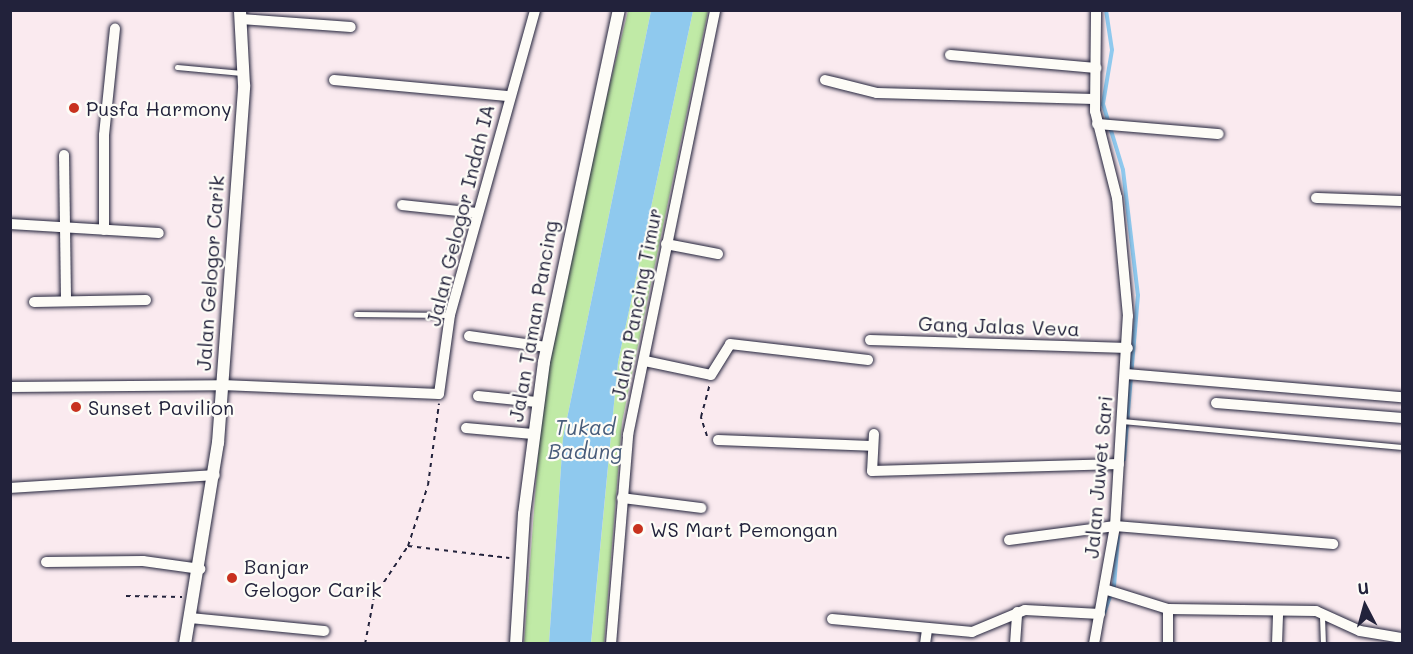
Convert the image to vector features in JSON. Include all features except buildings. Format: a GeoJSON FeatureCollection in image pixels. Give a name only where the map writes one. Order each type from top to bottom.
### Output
{"type":"FeatureCollection","features":[{"type":"Feature","properties":{"kind":"street","name":"Jalan Gelogor Indah IA"},"geometry":{"type":"LineString","coordinates":[[441,392],[450,315],[507,96],[534,10]]}},
{"type":"Feature","properties":{"kind":"street","name":"Jalan Taman Pancing"},"geometry":{"type":"LineString","coordinates":[[516,644],[521,559],[537,402],[546,347],[619,10]]}},
{"type":"Feature","properties":{"kind":"street","name":"Jalan Pancing Timur"},"geometry":{"type":"LineString","coordinates":[[611,644],[628,435],[645,361],[666,244],[715,10]]}},
{"type":"Feature","properties":{"kind":"street","name":"Jalan Juwet Sari"},"geometry":{"type":"LineString","coordinates":[[1094,644],[1100,614],[1111,592],[1119,526],[1119,464],[1129,374],[1118,198],[1102,124],[1094,99],[1096,10]]}},
{"type":"Feature","properties":{"kind":"street"},"geometry":{"type":"LineString","coordinates":[[240,15],[351,27]]}},
{"type":"Feature","properties":{"kind":"street","name":"Jalan Gelogor Carik"},"geometry":{"type":"LineString","coordinates":[[185,644],[215,475],[243,73],[240,15]]}},
{"type":"Feature","properties":{"kind":"street"},"geometry":{"type":"LineString","coordinates":[[104,230],[104,135],[115,28]]}},
{"type":"Feature","properties":{"kind":"street"},"geometry":{"type":"LineString","coordinates":[[950,55],[1096,68]]}},
{"type":"Feature","properties":{"kind":"street"},"geometry":{"type":"LineString","coordinates":[[334,80],[507,96]]}},
{"type":"Feature","properties":{"kind":"street"},"geometry":{"type":"LineString","coordinates":[[825,80],[877,93],[1094,99]]}},
{"type":"Feature","properties":{"kind":"street"},"geometry":{"type":"LineString","coordinates":[[1102,124],[1219,134]]}},
{"type":"Feature","properties":{"kind":"street"},"geometry":{"type":"LineString","coordinates":[[64,155],[66,301]]}},
{"type":"Feature","properties":{"kind":"street"},"geometry":{"type":"LineString","coordinates":[[1316,198],[1402,201]]}},
{"type":"Feature","properties":{"kind":"street"},"geometry":{"type":"LineString","coordinates":[[402,205],[477,213]]}},
{"type":"Feature","properties":{"kind":"street"},"geometry":{"type":"LineString","coordinates":[[10,224],[159,233]]}},
{"type":"Feature","properties":{"kind":"street"},"geometry":{"type":"LineString","coordinates":[[666,244],[718,254]]}},
{"type":"Feature","properties":{"kind":"street"},"geometry":{"type":"LineString","coordinates":[[34,302],[146,300]]}},
{"type":"Feature","properties":{"kind":"street"},"geometry":{"type":"LineString","coordinates":[[469,336],[546,347]]}},
{"type":"Feature","properties":{"kind":"street","name":"Gang Jalas Veva"},"geometry":{"type":"LineString","coordinates":[[870,340],[1128,348]]}},
{"type":"Feature","properties":{"kind":"street"},"geometry":{"type":"LineString","coordinates":[[645,361],[711,375],[730,344],[868,360]]}},
{"type":"Feature","properties":{"kind":"street"},"geometry":{"type":"LineString","coordinates":[[1129,374],[1402,397]]}},
{"type":"Feature","properties":{"kind":"street"},"geometry":{"type":"LineString","coordinates":[[1252,406],[1254,384]]}},
{"type":"Feature","properties":{"kind":"street"},"geometry":{"type":"LineString","coordinates":[[10,387],[222,385],[441,392]]}},
{"type":"Feature","properties":{"kind":"street"},"geometry":{"type":"LineString","coordinates":[[478,396],[537,402]]}},
{"type":"Feature","properties":{"kind":"street"},"geometry":{"type":"LineString","coordinates":[[1215,403],[1402,418]]}},
{"type":"Feature","properties":{"kind":"street"},"geometry":{"type":"LineString","coordinates":[[466,428],[533,434]]}},
{"type":"Feature","properties":{"kind":"street"},"geometry":{"type":"LineString","coordinates":[[874,434],[872,471],[1119,464]]}},
{"type":"Feature","properties":{"kind":"street"},"geometry":{"type":"LineString","coordinates":[[718,440],[872,446]]}},
{"type":"Feature","properties":{"kind":"street"},"geometry":{"type":"LineString","coordinates":[[10,488],[215,475]]}},
{"type":"Feature","properties":{"kind":"street"},"geometry":{"type":"LineString","coordinates":[[622,498],[701,508]]}},
{"type":"Feature","properties":{"kind":"street"},"geometry":{"type":"LineString","coordinates":[[1009,540],[1119,526],[1333,544]]}},
{"type":"Feature","properties":{"kind":"street"},"geometry":{"type":"LineString","coordinates":[[46,562],[143,561],[200,569]]}},
{"type":"Feature","properties":{"kind":"street"},"geometry":{"type":"LineString","coordinates":[[1111,592],[1168,609],[1278,612],[1309,610],[1381,639],[1402,638]]}},
{"type":"Feature","properties":{"kind":"street"},"geometry":{"type":"LineString","coordinates":[[1168,609],[1168,644]]}},
{"type":"Feature","properties":{"kind":"street"},"geometry":{"type":"LineString","coordinates":[[1016,644],[1017,612]]}},
{"type":"Feature","properties":{"kind":"street"},"geometry":{"type":"LineString","coordinates":[[832,619],[978,632],[1017,612],[1100,614]]}},
{"type":"Feature","properties":{"kind":"street"},"geometry":{"type":"LineString","coordinates":[[1277,644],[1278,612]]}},
{"type":"Feature","properties":{"kind":"street"},"geometry":{"type":"LineString","coordinates":[[190,618],[324,631]]}},
{"type":"Feature","properties":{"kind":"street"},"geometry":{"type":"LineString","coordinates":[[925,644],[927,629]]}},
{"type":"Feature","properties":{"kind":"lane"},"geometry":{"type":"LineString","coordinates":[[177,67],[243,73]]}},
{"type":"Feature","properties":{"kind":"lane"},"geometry":{"type":"LineString","coordinates":[[357,314],[450,315]]}},
{"type":"Feature","properties":{"kind":"lane"},"geometry":{"type":"LineString","coordinates":[[1125,422],[1402,447]]}},
{"type":"Feature","properties":{"kind":"lane"},"geometry":{"type":"LineString","coordinates":[[1322,616],[1323,644]]}},
{"type":"Feature","properties":{"kind":"path"},"geometry":{"type":"LineString","coordinates":[[711,375],[701,417],[706,435],[718,440]]}},
{"type":"Feature","properties":{"kind":"path"},"geometry":{"type":"LineString","coordinates":[[365,644],[374,597],[408,546],[428,485],[441,392]]}},
{"type":"Feature","properties":{"kind":"path"},"geometry":{"type":"LineString","coordinates":[[408,546],[521,559]]}},
{"type":"Feature","properties":{"kind":"path"},"geometry":{"type":"LineString","coordinates":[[126,596],[194,597]]}},
{"type":"Feature","properties":{"kind":"green space"},"geometry":{"type":"Polygon","coordinates":[[[628,11],[651,11],[563,438],[549,643],[524,644],[542,403],[585,185],[628,11]]]}},
{"type":"Feature","properties":{"kind":"green space"},"geometry":{"type":"Polygon","coordinates":[[[693,11],[708,11],[622,422],[604,643],[591,644],[618,362],[693,11]]]}},
{"type":"Feature","properties":{"kind":"water","name":"Tukad Badung"},"geometry":{"type":"Polygon","coordinates":[[[651,11],[693,11],[618,362],[591,643],[549,643],[563,438],[651,11]]]}},
{"type":"Feature","properties":{"kind":"waterway"},"geometry":{"type":"LineString","coordinates":[[1106,10],[1112,50],[1103,104],[1123,170],[1138,295],[1124,459]]}},
{"type":"Feature","properties":{"kind":"waterway"},"geometry":{"type":"LineString","coordinates":[[1104,613],[1114,586],[1118,536]]}},
{"type":"Feature","properties":{"kind":"place","name":"Pusfa Harmony"},"geometry":{"type":"Point","coordinates":[74,108]}},
{"type":"Feature","properties":{"kind":"place","name":"Sunset Pavilion"},"geometry":{"type":"Point","coordinates":[76,407]}},
{"type":"Feature","properties":{"kind":"place","name":"WS Mart Pemongan"},"geometry":{"type":"Point","coordinates":[638,529]}},
{"type":"Feature","properties":{"kind":"place","name":"Banjar Gelogor Carik"},"geometry":{"type":"Point","coordinates":[232,578]}}]}
